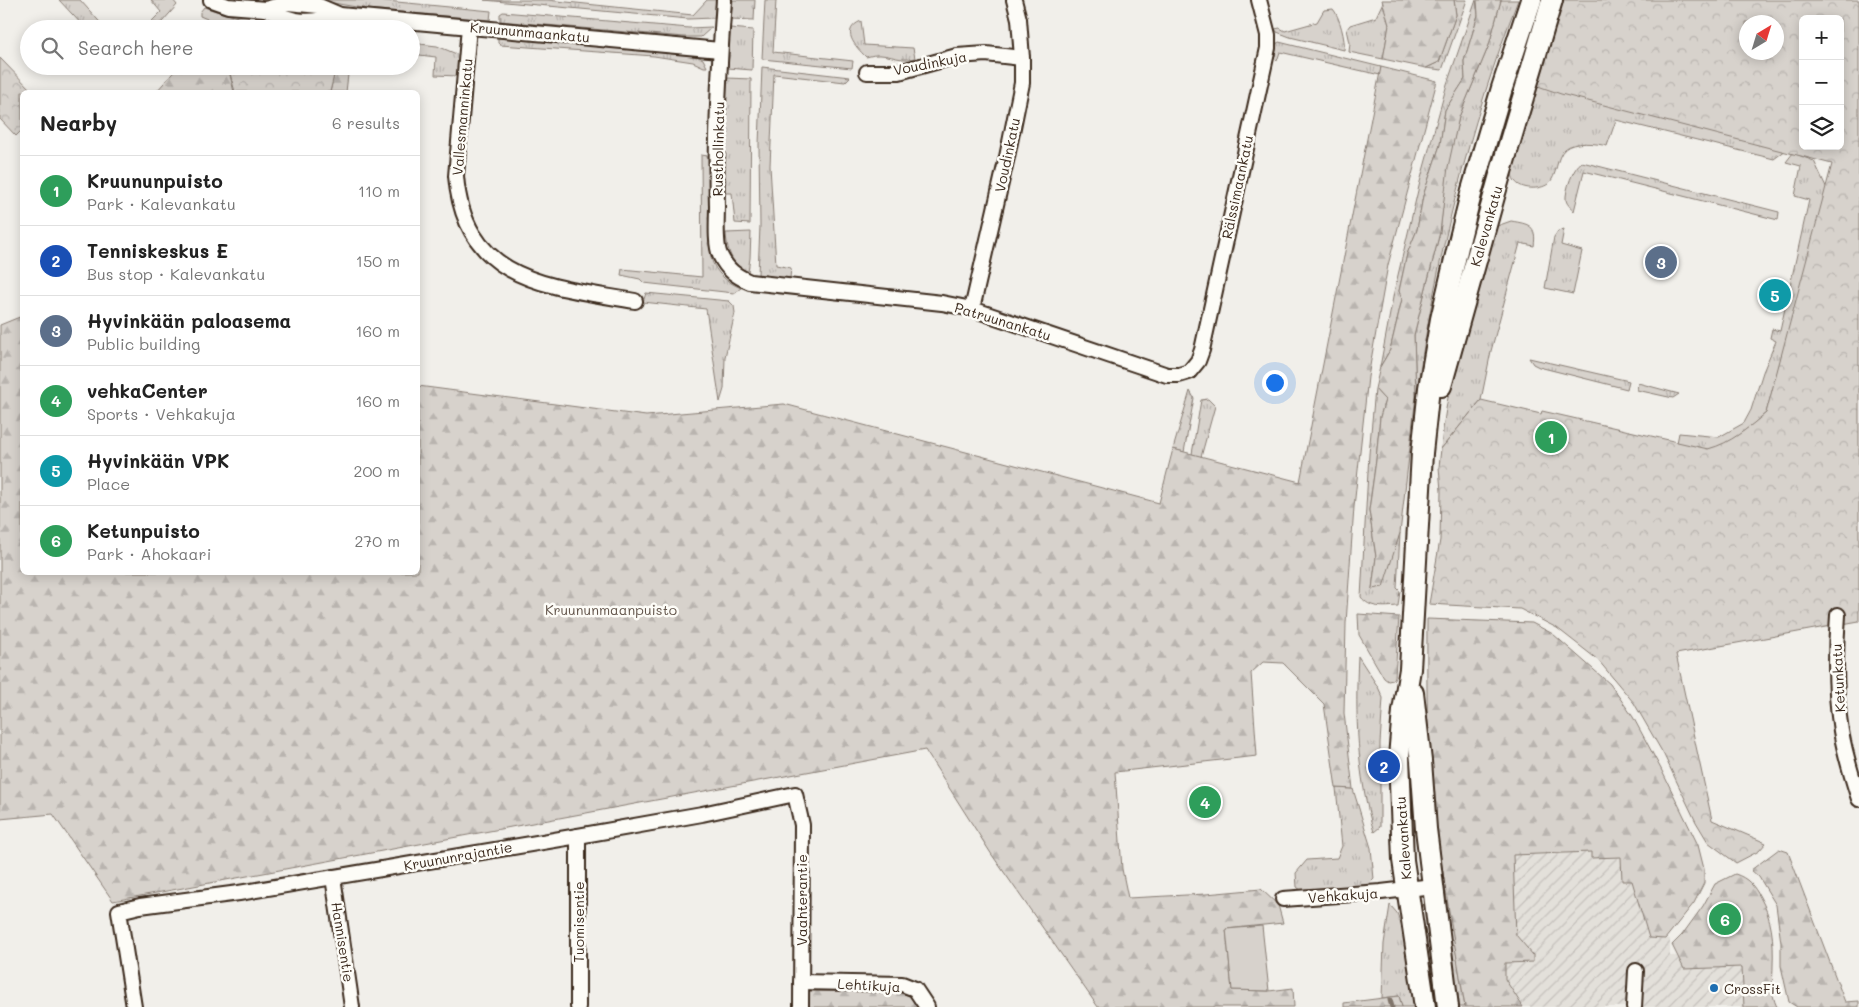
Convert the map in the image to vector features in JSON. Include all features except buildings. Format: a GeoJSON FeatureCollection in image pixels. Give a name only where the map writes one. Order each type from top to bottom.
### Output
{"type":"FeatureCollection","features":[{"type":"Feature","properties":{"kind":"main road","name":"Kalevankatu"},"geometry":{"type":"LineString","coordinates":[[1425,1007],[1407,889],[1400,820],[1399,757],[1403,712],[1410,669],[1422,453],[1441,319],[1460,238],[1499,97],[1532,0]]}},
{"type":"Feature","properties":{"kind":"main road","name":"Kalevankatu"},"geometry":{"type":"LineString","coordinates":[[1422,453],[1500,175],[1552,0]]}},
{"type":"Feature","properties":{"kind":"main road","name":"Kalevankatu"},"geometry":{"type":"LineString","coordinates":[[1410,669],[1448,1007]]}},
{"type":"Feature","properties":{"kind":"street","name":"Kruununmaankatu"},"geometry":{"type":"LineString","coordinates":[[211,0],[228,6],[265,9],[286,19],[294,20]]}},
{"type":"Feature","properties":{"kind":"street","name":"Rusthollinkatu"},"geometry":{"type":"LineString","coordinates":[[724,0],[716,154],[719,253],[726,267],[735,276],[750,282]]}},
{"type":"Feature","properties":{"kind":"street","name":"Voudinkatu"},"geometry":{"type":"LineString","coordinates":[[972,309],[1022,83],[1019,19],[1014,0]]}},
{"type":"Feature","properties":{"kind":"street","name":"Rälssimaankatu"},"geometry":{"type":"LineString","coordinates":[[1190,372],[1198,361],[1206,334],[1268,48],[1268,35],[1259,0]]}},
{"type":"Feature","properties":{"kind":"street","name":"Kruununmaankatu"},"geometry":{"type":"LineString","coordinates":[[322,20],[340,15],[394,20]]}},
{"type":"Feature","properties":{"kind":"street","name":"Kruununmaankatu"},"geometry":{"type":"LineString","coordinates":[[420,22],[720,50]]}},
{"type":"Feature","properties":{"kind":"street","name":"Vallesmanninkatu"},"geometry":{"type":"LineString","coordinates":[[469,27],[456,176],[458,197],[463,212],[478,241],[500,263],[514,273],[534,282],[635,301]]}},
{"type":"Feature","properties":{"kind":"street","name":"Voudinkuja"},"geometry":{"type":"LineString","coordinates":[[867,72],[899,72],[957,56],[986,54],[1022,58]]}},
{"type":"Feature","properties":{"kind":"street","name":"Patruunankatu"},"geometry":{"type":"LineString","coordinates":[[750,282],[942,303],[972,309],[1167,375],[1179,375],[1190,372]]}},
{"type":"Feature","properties":{"kind":"street","name":"Ketunkatu"},"geometry":{"type":"LineString","coordinates":[[1838,615],[1836,639],[1841,732],[1848,766],[1859,799]]}},
{"type":"Feature","properties":{"kind":"street","name":"Kruununrajantie"},"geometry":{"type":"LineString","coordinates":[[134,1007],[119,911],[140,906],[239,893],[578,836],[702,814],[795,794]]}},
{"type":"Feature","properties":{"kind":"street","name":"Vaahterantie"},"geometry":{"type":"LineString","coordinates":[[795,794],[802,825],[801,1007]]}},
{"type":"Feature","properties":{"kind":"street","name":"Tuomisentie"},"geometry":{"type":"LineString","coordinates":[[578,836],[578,1007]]}},
{"type":"Feature","properties":{"kind":"street","name":"Hannisentie"},"geometry":{"type":"LineString","coordinates":[[333,877],[352,1007]]}},
{"type":"Feature","properties":{"kind":"street","name":"Vehkakuja"},"geometry":{"type":"LineString","coordinates":[[1283,899],[1433,886]]}},
{"type":"Feature","properties":{"kind":"street"},"geometry":{"type":"LineString","coordinates":[[1634,1007],[1636,971]]}},
{"type":"Feature","properties":{"kind":"street","name":"Lehtikuja"},"geometry":{"type":"LineString","coordinates":[[801,982],[902,984],[915,990],[927,1007]]}},
{"type":"Feature","properties":{"kind":"shaded area"},"geometry":{"type":"Polygon","coordinates":[[[1489,837],[1632,837],[1649,938],[1670,939],[1670,956],[1751,953],[1758,1007],[1499,1007],[1489,837]]]}},
{"type":"Feature","properties":{"kind":"green space"},"geometry":{"type":"Polygon","coordinates":[[[59,0],[80,0],[98,20],[78,20],[59,0]]]}},
{"type":"Feature","properties":{"kind":"green space"},"geometry":{"type":"Polygon","coordinates":[[[151,0],[173,0],[177,5],[164,20],[153,20],[161,12],[151,0]]]}},
{"type":"Feature","properties":{"kind":"green space"},"geometry":{"type":"Polygon","coordinates":[[[316,0],[376,0],[491,11],[490,20],[368,9],[316,0]]]}},
{"type":"Feature","properties":{"kind":"green space"},"geometry":{"type":"Polygon","coordinates":[[[484,0],[547,0],[693,15],[707,0],[716,0],[714,18],[688,19],[484,0]]]}},
{"type":"Feature","properties":{"kind":"green space"},"geometry":{"type":"Polygon","coordinates":[[[733,0],[755,0],[754,20],[731,19],[733,0]]]}},
{"type":"Feature","properties":{"kind":"green space"},"geometry":{"type":"Polygon","coordinates":[[[765,0],[776,0],[773,52],[853,61],[852,68],[762,59],[765,0]]]}},
{"type":"Feature","properties":{"kind":"green space"},"geometry":{"type":"Polygon","coordinates":[[[1382,0],[1454,0],[1456,15],[1439,62],[1426,68],[1383,59],[1389,25],[1382,0]]]}},
{"type":"Feature","properties":{"kind":"green space"},"geometry":{"type":"Polygon","coordinates":[[[1454,0],[1467,0],[1442,70],[1426,68],[1439,62],[1456,15],[1454,0]]]}},
{"type":"Feature","properties":{"kind":"green space"},"geometry":{"type":"Polygon","coordinates":[[[1476,0],[1478,15],[1464,61],[1465,79],[1445,110],[1440,145],[1423,196],[1417,230],[1407,254],[1399,291],[1402,299],[1390,350],[1380,367],[1394,292],[1420,182],[1447,84],[1476,0]]]}},
{"type":"Feature","properties":{"kind":"green space"},"geometry":{"type":"Polygon","coordinates":[[[1477,0],[1501,0],[1489,45],[1459,117],[1448,167],[1440,232],[1414,335],[1416,396],[1400,533],[1383,587],[1372,589],[1376,557],[1369,510],[1380,417],[1385,400],[1375,389],[1380,367],[1390,350],[1402,299],[1399,291],[1407,254],[1417,230],[1423,196],[1440,145],[1445,110],[1465,79],[1464,61],[1478,15],[1477,0]]]}},
{"type":"Feature","properties":{"kind":"green space"},"geometry":{"type":"Polygon","coordinates":[[[1501,0],[1518,0],[1484,97],[1456,195],[1433,295],[1416,396],[1414,335],[1440,232],[1447,167],[1459,117],[1489,45],[1501,0]]]}},
{"type":"Feature","properties":{"kind":"green space"},"geometry":{"type":"Polygon","coordinates":[[[1563,0],[1786,150],[1774,159],[1616,120],[1607,146],[1585,143],[1569,146],[1562,153],[1548,184],[1531,188],[1518,184],[1512,176],[1512,158],[1563,0]]]}},
{"type":"Feature","properties":{"kind":"green space"},"geometry":{"type":"Polygon","coordinates":[[[1563,0],[1859,0],[1859,621],[1676,654],[1712,820],[1766,843],[1759,851],[1736,863],[1708,842],[1696,822],[1664,755],[1634,703],[1598,660],[1557,628],[1520,609],[1429,604],[1440,540],[1441,491],[1439,467],[1441,449],[1481,400],[1541,414],[1542,411],[1708,449],[1732,439],[1746,429],[1766,413],[1832,164],[1561,94],[1535,85],[1563,0]]]}},
{"type":"Feature","properties":{"kind":"green space"},"geometry":{"type":"Polygon","coordinates":[[[1383,2],[1389,25],[1383,59],[1349,52],[1350,43],[1347,29],[1350,25],[1376,17],[1383,2]]]}},
{"type":"Feature","properties":{"kind":"green space"},"geometry":{"type":"Polygon","coordinates":[[[204,7],[249,20],[209,20],[200,16],[200,12],[204,7]]]}},
{"type":"Feature","properties":{"kind":"green space"},"geometry":{"type":"Polygon","coordinates":[[[1333,9],[1342,28],[1344,50],[1290,37],[1277,32],[1275,29],[1280,28],[1285,31],[1317,22],[1324,10],[1333,9]]]}},
{"type":"Feature","properties":{"kind":"green space"},"geometry":{"type":"Polygon","coordinates":[[[503,12],[689,28],[712,27],[701,37],[684,37],[500,21],[500,14],[503,12]]]}},
{"type":"Feature","properties":{"kind":"green space"},"geometry":{"type":"Polygon","coordinates":[[[861,21],[864,45],[913,48],[915,58],[902,59],[880,55],[866,57],[854,43],[850,33],[851,29],[861,21]]]}},
{"type":"Feature","properties":{"kind":"green space"},"geometry":{"type":"Polygon","coordinates":[[[730,28],[753,30],[752,70],[728,68],[730,28]]]}},
{"type":"Feature","properties":{"kind":"green space"},"geometry":{"type":"Polygon","coordinates":[[[498,37],[697,56],[703,59],[707,67],[693,62],[654,56],[500,45],[498,37]]]}},
{"type":"Feature","properties":{"kind":"green space"},"geometry":{"type":"Polygon","coordinates":[[[1279,42],[1381,67],[1380,75],[1280,52],[1277,61],[1274,58],[1276,44],[1279,42]]]}},
{"type":"Feature","properties":{"kind":"green space"},"geometry":{"type":"Polygon","coordinates":[[[420,44],[437,46],[459,55],[458,76],[435,75],[436,57],[420,55],[420,44]]]}},
{"type":"Feature","properties":{"kind":"green space"},"geometry":{"type":"Polygon","coordinates":[[[0,58],[31,90],[20,90],[20,132],[16,136],[0,119],[0,58]]]}},
{"type":"Feature","properties":{"kind":"green space"},"geometry":{"type":"Polygon","coordinates":[[[762,67],[850,77],[845,82],[774,74],[770,166],[776,265],[791,268],[790,278],[788,279],[758,274],[760,226],[759,144],[762,67]]]}},
{"type":"Feature","properties":{"kind":"green space","name":"Kruununmaanpuisto"},"geometry":{"type":"Polygon","coordinates":[[[1381,67],[1437,81],[1388,265],[1368,377],[1354,507],[1346,623],[1344,713],[1353,789],[1336,788],[1324,704],[1283,663],[1263,662],[1251,673],[1257,756],[1115,772],[1122,869],[1128,898],[1261,889],[1278,905],[1283,923],[1226,929],[1232,990],[1269,991],[1293,988],[1294,1007],[1098,1007],[992,855],[925,750],[113,901],[53,814],[0,819],[0,325],[20,317],[20,575],[420,575],[420,386],[646,416],[784,404],[1159,503],[1173,449],[1300,482],[1381,67]]]}},
{"type":"Feature","properties":{"kind":"green space"},"geometry":{"type":"Polygon","coordinates":[[[171,75],[230,75],[234,90],[158,90],[171,75]]]}},
{"type":"Feature","properties":{"kind":"green space"},"geometry":{"type":"Polygon","coordinates":[[[230,75],[334,75],[330,90],[234,90],[230,75]]]}},
{"type":"Feature","properties":{"kind":"green space"},"geometry":{"type":"Polygon","coordinates":[[[334,75],[348,75],[346,90],[330,90],[334,75]]]}},
{"type":"Feature","properties":{"kind":"green space"},"geometry":{"type":"Polygon","coordinates":[[[727,78],[751,79],[750,224],[735,223],[732,193],[724,193],[727,78]]]}},
{"type":"Feature","properties":{"kind":"green space"},"geometry":{"type":"Polygon","coordinates":[[[1793,153],[1814,161],[1828,191],[1766,413],[1739,435],[1717,447],[1701,449],[1677,443],[1679,433],[1719,437],[1744,423],[1751,410],[1763,372],[1776,341],[1770,338],[1772,329],[1780,331],[1809,200],[1795,196],[1801,166],[1786,162],[1793,153]]]}},
{"type":"Feature","properties":{"kind":"green space"},"geometry":{"type":"Polygon","coordinates":[[[701,155],[708,156],[711,258],[716,269],[723,277],[741,288],[734,293],[644,283],[640,279],[621,275],[622,269],[702,277],[701,155]]]}},
{"type":"Feature","properties":{"kind":"green space"},"geometry":{"type":"Polygon","coordinates":[[[1582,162],[1779,212],[1778,220],[1584,171],[1574,211],[1568,205],[1566,196],[1570,180],[1582,162]]]}},
{"type":"Feature","properties":{"kind":"green space"},"geometry":{"type":"Polygon","coordinates":[[[1511,221],[1523,223],[1533,230],[1534,246],[1520,243],[1491,351],[1481,400],[1441,449],[1448,396],[1454,369],[1489,239],[1497,226],[1511,221]]]}},
{"type":"Feature","properties":{"kind":"green space"},"geometry":{"type":"Polygon","coordinates":[[[1564,229],[1561,245],[1582,251],[1573,294],[1545,288],[1554,237],[1558,231],[1564,229]]]}},
{"type":"Feature","properties":{"kind":"green space"},"geometry":{"type":"Polygon","coordinates":[[[751,232],[748,272],[742,269],[731,256],[727,245],[726,233],[751,232]]]}},
{"type":"Feature","properties":{"kind":"green space"},"geometry":{"type":"Polygon","coordinates":[[[646,293],[729,301],[734,306],[735,313],[725,357],[724,389],[720,402],[706,309],[643,302],[646,293]]]}},
{"type":"Feature","properties":{"kind":"green space"},"geometry":{"type":"Polygon","coordinates":[[[1529,358],[1629,381],[1627,389],[1539,367],[1533,364],[1529,358]]]}},
{"type":"Feature","properties":{"kind":"green space"},"geometry":{"type":"Polygon","coordinates":[[[1638,383],[1679,394],[1673,398],[1637,390],[1638,383]]]}},
{"type":"Feature","properties":{"kind":"green space"},"geometry":{"type":"Polygon","coordinates":[[[1375,389],[1385,400],[1380,417],[1369,510],[1376,557],[1372,589],[1394,551],[1400,533],[1397,588],[1400,591],[1398,606],[1383,607],[1373,605],[1361,597],[1369,454],[1375,389]]]}},
{"type":"Feature","properties":{"kind":"green space"},"geometry":{"type":"Polygon","coordinates":[[[1190,391],[1194,398],[1184,452],[1173,449],[1190,391]]]}},
{"type":"Feature","properties":{"kind":"green space"},"geometry":{"type":"Polygon","coordinates":[[[1208,399],[1215,406],[1201,457],[1192,454],[1201,400],[1208,399]]]}},
{"type":"Feature","properties":{"kind":"green space"},"geometry":{"type":"Polygon","coordinates":[[[1358,614],[1399,617],[1395,677],[1393,680],[1388,681],[1384,678],[1359,635],[1358,614]]]}},
{"type":"Feature","properties":{"kind":"green space"},"geometry":{"type":"Polygon","coordinates":[[[1427,619],[1532,623],[1553,634],[1610,684],[1633,717],[1661,769],[1698,845],[1704,869],[1704,883],[1694,903],[1665,939],[1649,938],[1632,881],[1622,881],[1621,857],[1591,858],[1591,852],[1513,855],[1516,935],[1533,955],[1533,962],[1505,963],[1505,979],[1523,1007],[1465,1007],[1445,885],[1433,794],[1428,727],[1427,619]]]}},
{"type":"Feature","properties":{"kind":"green space"},"geometry":{"type":"Polygon","coordinates":[[[1358,656],[1383,698],[1380,743],[1380,827],[1374,832],[1364,789],[1358,745],[1358,656]]]}},
{"type":"Feature","properties":{"kind":"green space"},"geometry":{"type":"Polygon","coordinates":[[[1336,788],[1353,789],[1371,848],[1374,879],[1368,885],[1302,891],[1297,887],[1296,873],[1307,860],[1337,858],[1342,846],[1336,788]]]}},
{"type":"Feature","properties":{"kind":"green space"},"geometry":{"type":"Polygon","coordinates":[[[1437,835],[1465,1007],[1459,1007],[1437,835]]]}},
{"type":"Feature","properties":{"kind":"green space"},"geometry":{"type":"Polygon","coordinates":[[[1779,849],[1788,852],[1845,1002],[1859,1001],[1859,1007],[1797,1007],[1789,1002],[1781,966],[1781,943],[1776,905],[1759,877],[1751,870],[1779,849]]]}},
{"type":"Feature","properties":{"kind":"green space"},"geometry":{"type":"Polygon","coordinates":[[[1735,874],[1747,880],[1753,886],[1764,905],[1770,921],[1773,956],[1772,981],[1777,1007],[1744,1007],[1742,967],[1684,969],[1672,945],[1682,935],[1703,906],[1715,884],[1735,874]]]}},
{"type":"Feature","properties":{"kind":"green space"},"geometry":{"type":"Polygon","coordinates":[[[1390,905],[1397,913],[1402,927],[1414,1007],[1402,1007],[1399,996],[1382,998],[1384,944],[1390,905]]]}},
{"type":"Feature","properties":{"kind":"green space"},"geometry":{"type":"Polygon","coordinates":[[[1262,926],[1269,991],[1232,990],[1226,929],[1262,926]]]}},
{"type":"Feature","properties":{"kind":"green space"},"geometry":{"type":"Polygon","coordinates":[[[809,991],[890,992],[910,996],[921,1007],[809,1007],[809,991]]]}},
{"type":"Feature","properties":{"kind":"green space"},"geometry":{"type":"Polygon","coordinates":[[[1399,996],[1402,1007],[1344,1007],[1344,1003],[1399,996]]]}},
{"type":"Feature","properties":{"kind":"waterway"},"geometry":{"type":"LineString","coordinates":[[1390,1000],[1392,1007]]}},
{"type":"Feature","properties":{"kind":"place","name":"Hyvinkään paloasema"},"geometry":{"type":"Point","coordinates":[1661,262]}},
{"type":"Feature","properties":{"kind":"place","name":"Hyvinkään VPK"},"geometry":{"type":"Point","coordinates":[1775,295]}},
{"type":"Feature","properties":{"kind":"place","name":"Kruununpuisto"},"geometry":{"type":"Point","coordinates":[1551,437]}},
{"type":"Feature","properties":{"kind":"place","name":"Tenniskeskus E"},"geometry":{"type":"Point","coordinates":[1384,766]}},
{"type":"Feature","properties":{"kind":"place","name":"vehkaCenter"},"geometry":{"type":"Point","coordinates":[1205,802]}},
{"type":"Feature","properties":{"kind":"place","name":"Ketunpuisto"},"geometry":{"type":"Point","coordinates":[1725,919]}},
{"type":"Feature","properties":{"kind":"place","name":"CrossFit"},"geometry":{"type":"Point","coordinates":[1714,988]}}]}
